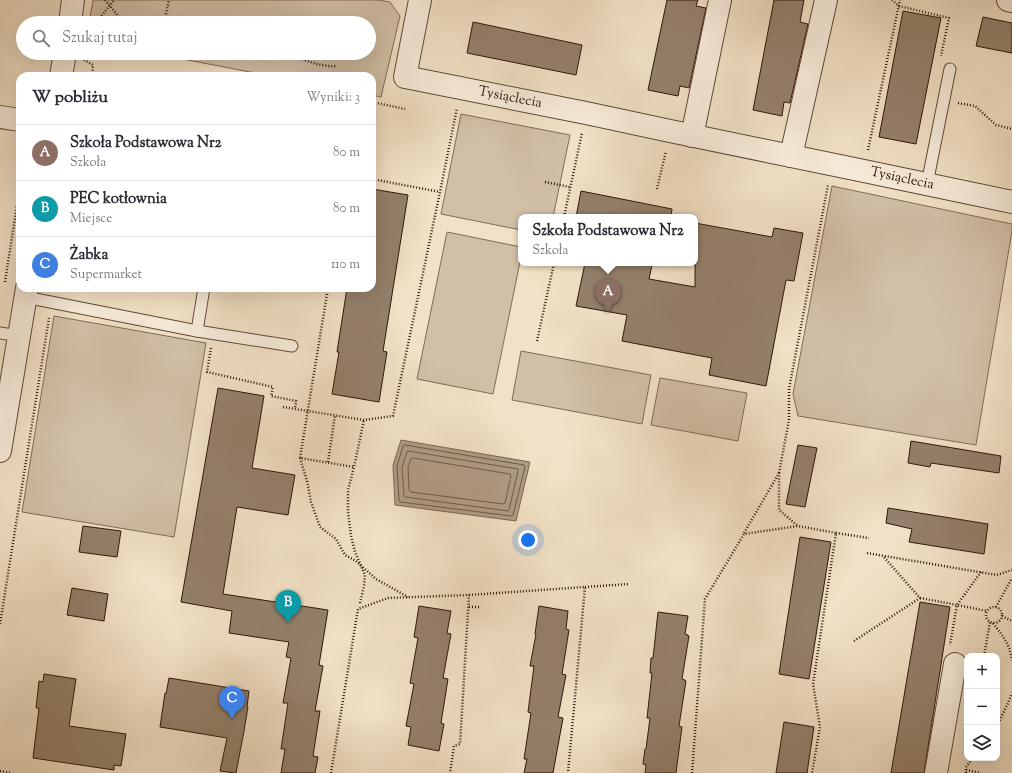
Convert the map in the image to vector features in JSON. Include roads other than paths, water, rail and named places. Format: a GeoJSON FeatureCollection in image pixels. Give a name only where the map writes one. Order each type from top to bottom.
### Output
{"type":"FeatureCollection","features":[{"type":"Feature","properties":{"kind":"street"},"geometry":{"type":"LineString","coordinates":[[71,16],[73,0]]}},
{"type":"Feature","properties":{"kind":"street","name":"Tysiąclecia"},"geometry":{"type":"LineString","coordinates":[[420,0],[405,77],[586,113],[1012,202]]}},
{"type":"Feature","properties":{"kind":"street"},"geometry":{"type":"LineString","coordinates":[[692,136],[720,0]]}},
{"type":"Feature","properties":{"kind":"street"},"geometry":{"type":"LineString","coordinates":[[791,156],[826,0]]}},
{"type":"Feature","properties":{"kind":"street"},"geometry":{"type":"LineString","coordinates":[[1008,0],[1012,1]]}},
{"type":"Feature","properties":{"kind":"street"},"geometry":{"type":"LineString","coordinates":[[63,72],[71,60]]}},
{"type":"Feature","properties":{"kind":"street"},"geometry":{"type":"LineString","coordinates":[[0,117],[16,119]]}},
{"type":"Feature","properties":{"kind":"street"},"geometry":{"type":"LineString","coordinates":[[0,451],[9,334],[26,293]]}},
{"type":"Feature","properties":{"kind":"street"},"geometry":{"type":"LineString","coordinates":[[936,773],[955,664]]}},
{"type":"Feature","properties":{"kind":"lane"},"geometry":{"type":"LineString","coordinates":[[927,184],[949,74]]}},
{"type":"Feature","properties":{"kind":"lane"},"geometry":{"type":"LineString","coordinates":[[197,330],[203,292]]}},
{"type":"Feature","properties":{"kind":"lane"},"geometry":{"type":"LineString","coordinates":[[26,293],[51,302],[213,333],[292,346]]}},
{"type":"Feature","properties":{"kind":"water"},"geometry":{"type":"Polygon","coordinates":[[[401,440],[530,462],[516,521],[395,505],[393,465],[401,440]]]}},
{"type":"Feature","properties":{"kind":"place","name":"Szkoła Podstawowa Nr2"},"geometry":{"type":"Point","coordinates":[608,312]}},
{"type":"Feature","properties":{"kind":"place","name":"PEC kotłownia"},"geometry":{"type":"Point","coordinates":[288,623]}},
{"type":"Feature","properties":{"kind":"place","name":"Żabka"},"geometry":{"type":"Point","coordinates":[232,719]}}]}
